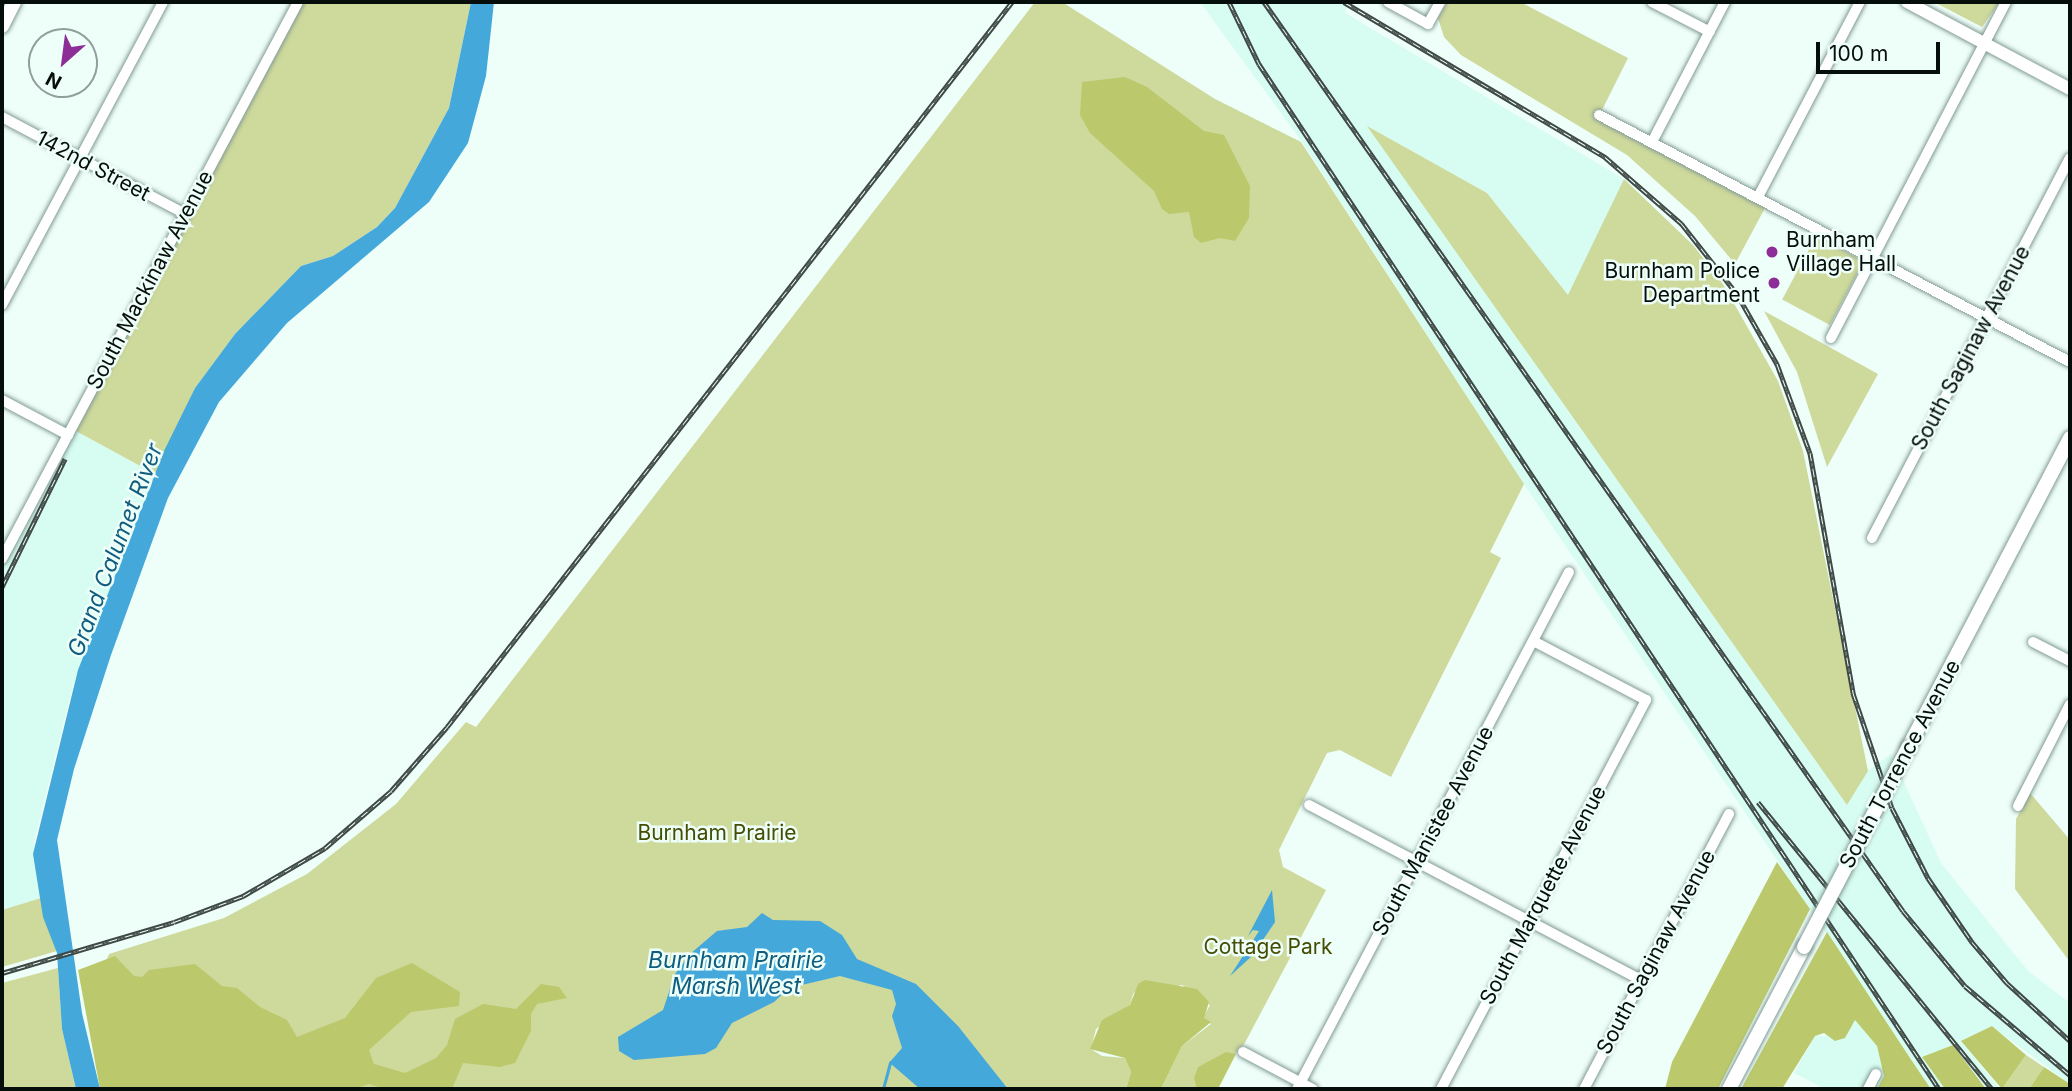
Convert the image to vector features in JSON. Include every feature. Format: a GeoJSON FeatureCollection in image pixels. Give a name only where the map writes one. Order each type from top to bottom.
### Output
{"type":"FeatureCollection","features":[{"type":"Feature","properties":{"kind":"main road"},"geometry":{"type":"LineString","coordinates":[[2,26],[14,2]]}},
{"type":"Feature","properties":{"kind":"main road","name":"South Torrence Avenue"},"geometry":{"type":"LineString","coordinates":[[1729,1089],[2070,438]]}},
{"type":"Feature","properties":{"kind":"street"},"geometry":{"type":"LineString","coordinates":[[2,305],[163,2]]}},
{"type":"Feature","properties":{"kind":"street","name":"South Mackinaw Avenue"},"geometry":{"type":"LineString","coordinates":[[2,559],[298,2]]}},
{"type":"Feature","properties":{"kind":"street"},"geometry":{"type":"LineString","coordinates":[[1388,2],[1428,23],[1440,2]]}},
{"type":"Feature","properties":{"kind":"street"},"geometry":{"type":"LineString","coordinates":[[1652,2],[1710,32]]}},
{"type":"Feature","properties":{"kind":"street"},"geometry":{"type":"LineString","coordinates":[[1652,142],[1726,2]]}},
{"type":"Feature","properties":{"kind":"street"},"geometry":{"type":"LineString","coordinates":[[1758,197],[1860,2]]}},
{"type":"Feature","properties":{"kind":"street"},"geometry":{"type":"LineString","coordinates":[[1907,2],[2070,89]]}},
{"type":"Feature","properties":{"kind":"street"},"geometry":{"type":"LineString","coordinates":[[1831,338],[2006,2]]}},
{"type":"Feature","properties":{"kind":"street"},"geometry":{"type":"LineString","coordinates":[[1599,115],[2070,362]]}},
{"type":"Feature","properties":{"kind":"street","name":"142nd Street"},"geometry":{"type":"LineString","coordinates":[[2,117],[185,214]]}},
{"type":"Feature","properties":{"kind":"street","name":"South Saginaw Avenue"},"geometry":{"type":"LineString","coordinates":[[1872,538],[2070,158]]}},
{"type":"Feature","properties":{"kind":"street"},"geometry":{"type":"LineString","coordinates":[[2,400],[68,435]]}},
{"type":"Feature","properties":{"kind":"street","name":"South Manistee Avenue"},"geometry":{"type":"LineString","coordinates":[[1299,1086],[1569,572]]}},
{"type":"Feature","properties":{"kind":"street","name":"South Marquette Avenue"},"geometry":{"type":"LineString","coordinates":[[1441,1089],[1646,700],[1533,641]]}},
{"type":"Feature","properties":{"kind":"street"},"geometry":{"type":"LineString","coordinates":[[2033,642],[2070,661]]}},
{"type":"Feature","properties":{"kind":"street"},"geometry":{"type":"LineString","coordinates":[[2018,806],[2070,704]]}},
{"type":"Feature","properties":{"kind":"street"},"geometry":{"type":"LineString","coordinates":[[1309,805],[1641,980]]}},
{"type":"Feature","properties":{"kind":"street","name":"South Saginaw Avenue"},"geometry":{"type":"LineString","coordinates":[[1584,1089],[1729,814]]}},
{"type":"Feature","properties":{"kind":"street"},"geometry":{"type":"LineString","coordinates":[[1243,1052],[1299,1086],[1313,1089]]}},
{"type":"Feature","properties":{"kind":"street"},"geometry":{"type":"LineString","coordinates":[[1868,1089],[1876,1074]]}},
{"type":"Feature","properties":{"kind":"shaded area"},"geometry":{"type":"Polygon","coordinates":[[[1200,2],[1349,2],[1345,13],[1624,179],[1569,296],[1487,193],[1369,127],[1847,805],[1868,771],[1891,754],[1941,863],[2028,971],[2070,1003],[2070,1084],[1991,1026],[1961,1042],[2000,1089],[1986,1089],[1953,1045],[1922,1057],[1945,1089],[1931,1089],[1524,484],[1302,142],[1200,2]]]}},
{"type":"Feature","properties":{"kind":"shaded area"},"geometry":{"type":"Polygon","coordinates":[[[76,431],[155,474],[73,685],[34,842],[41,898],[2,910],[2,562],[76,431]]]}},
{"type":"Feature","properties":{"kind":"shaded area"},"geometry":{"type":"Polygon","coordinates":[[[1855,1020],[1877,1046],[1884,1076],[1877,1089],[1825,1089],[1794,1073],[1815,1036],[1825,1036],[1855,1020]]]}},
{"type":"Feature","properties":{"kind":"green space"},"geometry":{"type":"Polygon","coordinates":[[[304,2],[471,2],[449,108],[395,208],[377,227],[333,256],[301,266],[235,334],[195,388],[155,474],[76,431],[304,2]]]}},
{"type":"Feature","properties":{"kind":"green space","name":"Burnham Prairie"},"geometry":{"type":"Polygon","coordinates":[[[1035,2],[1062,2],[1215,99],[1301,142],[1524,484],[1490,552],[1501,558],[1391,777],[1340,750],[1327,753],[1279,850],[1283,867],[1326,890],[1240,1052],[1198,1067],[1197,1089],[1161,1089],[1182,1046],[1211,1024],[1203,1018],[1210,1005],[1182,985],[1168,988],[1145,981],[1133,994],[1130,1005],[1096,1029],[1091,1049],[1102,1056],[1125,1058],[1131,1072],[1126,1089],[108,1089],[105,964],[109,954],[224,918],[307,874],[396,804],[466,722],[476,727],[1035,2]]]}},
{"type":"Feature","properties":{"kind":"green space"},"geometry":{"type":"Polygon","coordinates":[[[1447,2],[1520,2],[1628,58],[1597,120],[1765,208],[1735,264],[1695,216],[1627,155],[1461,55],[1444,37],[1438,18],[1447,2]]]}},
{"type":"Feature","properties":{"kind":"green space"},"geometry":{"type":"Polygon","coordinates":[[[1934,2],[2000,2],[1982,27],[1934,2]]]}},
{"type":"Feature","properties":{"kind":"green space"},"geometry":{"type":"Polygon","coordinates":[[[1125,77],[1147,87],[1204,131],[1224,135],[1250,186],[1249,218],[1235,241],[1220,238],[1201,243],[1194,237],[1189,212],[1169,214],[1162,209],[1154,191],[1090,133],[1080,115],[1082,82],[1125,77]]]}},
{"type":"Feature","properties":{"kind":"green space"},"geometry":{"type":"Polygon","coordinates":[[[1367,126],[1487,193],[1568,295],[1624,179],[1693,245],[1723,284],[1778,381],[1803,451],[1868,771],[1847,805],[1367,126]]]}},
{"type":"Feature","properties":{"kind":"green space"},"geometry":{"type":"Polygon","coordinates":[[[1816,236],[1864,261],[1830,325],[1782,300],[1816,236]]]}},
{"type":"Feature","properties":{"kind":"green space"},"geometry":{"type":"Polygon","coordinates":[[[1764,311],[1878,374],[1827,467],[1797,372],[1764,311]]]}},
{"type":"Feature","properties":{"kind":"green space"},"geometry":{"type":"Polygon","coordinates":[[[2030,793],[2070,840],[2070,962],[2015,889],[2016,819],[2030,793]]]}},
{"type":"Feature","properties":{"kind":"green space"},"geometry":{"type":"Polygon","coordinates":[[[1777,862],[1810,909],[1718,1089],[1665,1089],[1672,1062],[1777,862]]]}},
{"type":"Feature","properties":{"kind":"green space"},"geometry":{"type":"Polygon","coordinates":[[[41,898],[57,951],[2,967],[2,910],[41,898]]]}},
{"type":"Feature","properties":{"kind":"green space"},"geometry":{"type":"Polygon","coordinates":[[[1827,932],[1931,1089],[1877,1089],[1884,1076],[1877,1046],[1855,1020],[1845,1038],[1835,1041],[1824,1033],[1815,1036],[1782,1089],[1741,1089],[1827,932]]]}},
{"type":"Feature","properties":{"kind":"green space"},"geometry":{"type":"Polygon","coordinates":[[[115,956],[134,976],[142,977],[149,970],[195,964],[222,986],[237,988],[260,1007],[287,1020],[297,1037],[345,1018],[376,978],[412,963],[460,992],[459,1006],[411,1012],[369,1050],[374,1064],[405,1073],[436,1058],[447,1045],[455,1019],[483,1004],[516,1009],[541,984],[559,987],[567,998],[537,1004],[531,1014],[531,1031],[515,1063],[500,1067],[463,1063],[452,1089],[384,1089],[369,1084],[354,1089],[100,1089],[78,970],[115,956]]]}},
{"type":"Feature","properties":{"kind":"green space"},"geometry":{"type":"Polygon","coordinates":[[[58,968],[62,1029],[76,1089],[2,1089],[2,983],[58,968]]]}},
{"type":"Feature","properties":{"kind":"green space"},"geometry":{"type":"Polygon","coordinates":[[[1145,980],[1197,989],[1209,1002],[1204,1018],[1211,1022],[1182,1046],[1161,1089],[1126,1089],[1131,1072],[1125,1058],[1090,1049],[1102,1020],[1130,1005],[1138,984],[1145,980]]]}},
{"type":"Feature","properties":{"kind":"green space"},"geometry":{"type":"Polygon","coordinates":[[[1992,1026],[2026,1055],[2002,1089],[1961,1041],[1992,1026]]]}},
{"type":"Feature","properties":{"kind":"green space"},"geometry":{"type":"Polygon","coordinates":[[[1953,1045],[1986,1089],[1945,1089],[1922,1057],[1953,1045]]]}},
{"type":"Feature","properties":{"kind":"green space"},"geometry":{"type":"Polygon","coordinates":[[[1226,1052],[1236,1054],[1218,1089],[1197,1089],[1194,1078],[1198,1067],[1226,1052]]]}},
{"type":"Feature","properties":{"kind":"green space"},"geometry":{"type":"Polygon","coordinates":[[[2026,1055],[2044,1067],[2029,1089],[2002,1089],[2026,1055]]]}},
{"type":"Feature","properties":{"kind":"green space"},"geometry":{"type":"Polygon","coordinates":[[[2044,1067],[2070,1084],[2070,1089],[2029,1089],[2044,1067]]]}},
{"type":"Feature","properties":{"kind":"water"},"geometry":{"type":"Polygon","coordinates":[[[471,2],[494,2],[486,76],[468,143],[429,202],[287,323],[219,402],[168,498],[111,655],[74,769],[57,840],[82,1013],[100,1089],[76,1089],[62,1029],[57,953],[43,917],[33,854],[78,670],[164,451],[195,388],[235,334],[301,266],[333,256],[377,227],[395,208],[449,108],[471,2]]]}},
{"type":"Feature","properties":{"kind":"water"},"geometry":{"type":"Polygon","coordinates":[[[1272,890],[1275,922],[1252,956],[1230,976],[1259,931],[1253,930],[1248,936],[1272,890]]]}},
{"type":"Feature","properties":{"kind":"water","name":"Burnham Prairie Marsh West"},"geometry":{"type":"Polygon","coordinates":[[[762,913],[773,920],[820,921],[842,935],[857,959],[916,984],[958,1026],[1008,1089],[920,1089],[890,1063],[902,1048],[892,1016],[896,1004],[892,990],[840,976],[789,988],[774,1002],[732,1023],[716,1048],[705,1054],[634,1060],[619,1051],[618,1037],[663,1010],[675,974],[690,954],[717,931],[747,927],[762,913]]]}},
{"type":"Feature","properties":{"kind":"waterway"},"geometry":{"type":"LineString","coordinates":[[883,1089],[890,1063],[900,1052]]}},
{"type":"Feature","properties":{"kind":"railway"},"geometry":{"type":"LineString","coordinates":[[2,973],[174,922],[243,896],[325,848],[391,791],[447,727],[1012,2]]}},
{"type":"Feature","properties":{"kind":"railway"},"geometry":{"type":"LineString","coordinates":[[1229,2],[1259,64],[1939,1089]]}},
{"type":"Feature","properties":{"kind":"railway"},"geometry":{"type":"LineString","coordinates":[[1264,2],[1903,911],[1965,986],[2070,1075]]}},
{"type":"Feature","properties":{"kind":"railway"},"geometry":{"type":"LineString","coordinates":[[1344,2],[1605,157],[1681,223],[1737,294],[1777,364],[1810,453],[1853,693],[1892,808],[1928,878],[1972,942],[2007,983],[2070,1041]]}},
{"type":"Feature","properties":{"kind":"railway"},"geometry":{"type":"LineString","coordinates":[[2,587],[65,459]]}},
{"type":"Feature","properties":{"kind":"railway"},"geometry":{"type":"LineString","coordinates":[[1758,802],[1992,1089]]}},
{"type":"Feature","properties":{"kind":"place","name":"Burnham Village Hall"},"geometry":{"type":"Point","coordinates":[1772,252]}},
{"type":"Feature","properties":{"kind":"place","name":"Burnham Police Department"},"geometry":{"type":"Point","coordinates":[1774,283]}},
{"type":"Feature","properties":{"kind":"water label","name":"Grand Calumet River"},"geometry":{"type":"Point","coordinates":[115,550]}},
{"type":"Feature","properties":{"kind":"park label","name":"Cottage Park"},"geometry":{"type":"Point","coordinates":[1268,947]}}]}
